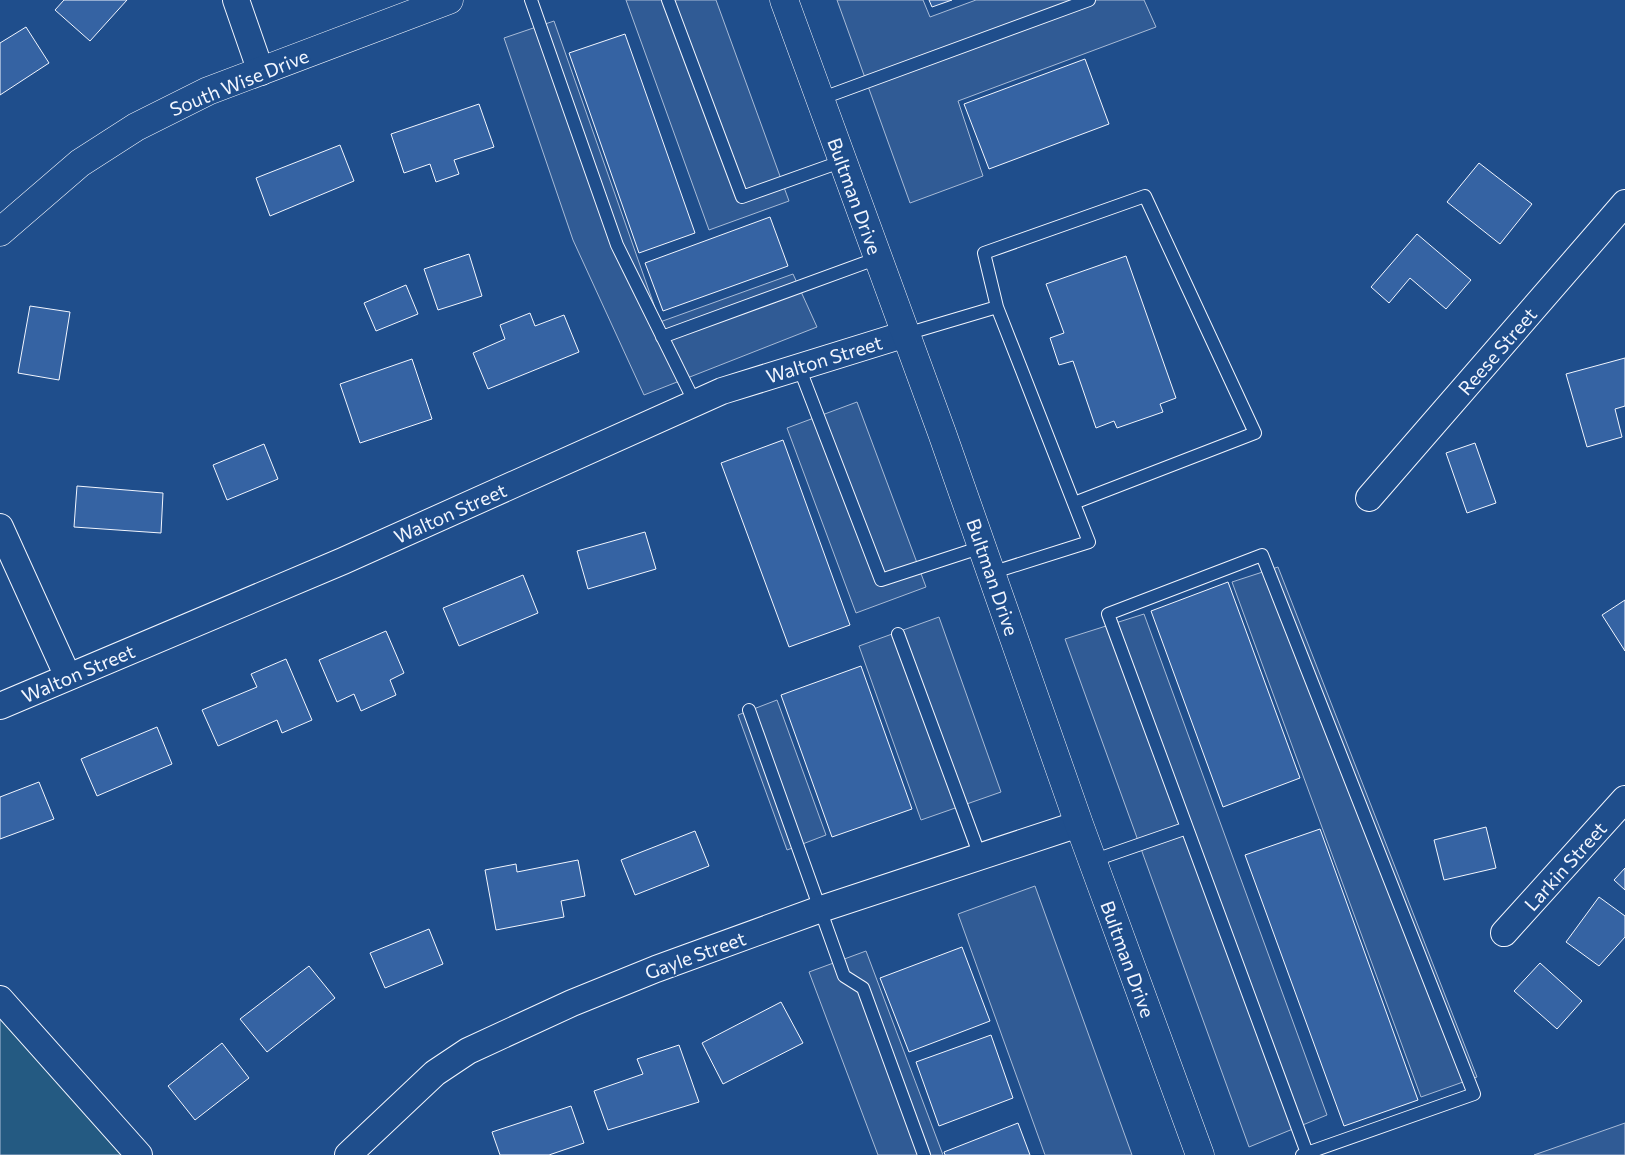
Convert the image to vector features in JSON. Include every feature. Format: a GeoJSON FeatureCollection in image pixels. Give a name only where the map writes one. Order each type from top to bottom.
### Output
{"type":"FeatureCollection","features":[{"type":"Feature","properties":{"kind":"main road","name":"South Wise Drive"},"geometry":{"type":"LineString","coordinates":[[0,232],[80,163],[136,128],[208,91],[449,0]]}},
{"type":"Feature","properties":{"kind":"main road","name":"Bultman Drive"},"geometry":{"type":"LineString","coordinates":[[784,0],[906,334],[1092,861],[1200,1155]]}},
{"type":"Feature","properties":{"kind":"street"},"geometry":{"type":"LineString","coordinates":[[236,0],[261,72]]}},
{"type":"Feature","properties":{"kind":"street","name":"Reese Street"},"geometry":{"type":"LineString","coordinates":[[1369,498],[1625,203]]}},
{"type":"Feature","properties":{"kind":"street","name":"Walton Street"},"geometry":{"type":"LineString","coordinates":[[0,706],[344,562],[722,391],[906,334]]}},
{"type":"Feature","properties":{"kind":"street"},"geometry":{"type":"LineString","coordinates":[[0,527],[68,677]]}},
{"type":"Feature","properties":{"kind":"street","name":"Larkin Street"},"geometry":{"type":"LineString","coordinates":[[1504,933],[1625,799]]}},
{"type":"Feature","properties":{"kind":"street","name":"Gayle Street"},"geometry":{"type":"LineString","coordinates":[[348,1155],[435,1073],[468,1051],[572,1003],[647,972],[821,909],[1079,824]]}},
{"type":"Feature","properties":{"kind":"street"},"geometry":{"type":"LineString","coordinates":[[0,999],[139,1155]]}},
{"type":"Feature","properties":{"kind":"lane"},"geometry":{"type":"LineString","coordinates":[[531,0],[616,246],[695,403]]}},
{"type":"Feature","properties":{"kind":"lane"},"geometry":{"type":"LineString","coordinates":[[668,0],[742,197],[843,161]]}},
{"type":"Feature","properties":{"kind":"lane"},"geometry":{"type":"LineString","coordinates":[[820,99],[1090,0]]}},
{"type":"Feature","properties":{"kind":"lane"},"geometry":{"type":"LineString","coordinates":[[991,574],[1089,542],[1074,504],[997,307],[984,254],[1145,196],[1255,433],[1074,504]]}},
{"type":"Feature","properties":{"kind":"lane"},"geometry":{"type":"LineString","coordinates":[[662,337],[878,258]]}},
{"type":"Feature","properties":{"kind":"lane"},"geometry":{"type":"LineString","coordinates":[[906,334],[997,307]]}},
{"type":"Feature","properties":{"kind":"lane"},"geometry":{"type":"LineString","coordinates":[[799,367],[881,580],[982,547]]}},
{"type":"Feature","properties":{"kind":"lane"},"geometry":{"type":"LineString","coordinates":[[1262,555],[1474,1094],[1305,1154],[1188,828],[1108,614],[1262,555]]}},
{"type":"Feature","properties":{"kind":"lane"},"geometry":{"type":"LineString","coordinates":[[898,634],[980,856]]}},
{"type":"Feature","properties":{"kind":"lane"},"geometry":{"type":"LineString","coordinates":[[749,710],[844,976],[863,988],[924,1155]]}},
{"type":"Feature","properties":{"kind":"lane"},"geometry":{"type":"LineString","coordinates":[[1092,861],[1188,828]]}},
{"type":"Feature","properties":{"kind":"shaded area"},"geometry":{"type":"Polygon","coordinates":[[[626,0],[716,0],[789,201],[709,230],[626,0]]]}},
{"type":"Feature","properties":{"kind":"shaded area"},"geometry":{"type":"Polygon","coordinates":[[[837,0],[923,0],[930,17],[976,0],[1144,0],[1156,27],[958,101],[983,176],[910,203],[837,0]]]}},
{"type":"Feature","properties":{"kind":"shaded area"},"geometry":{"type":"Polygon","coordinates":[[[554,21],[660,322],[793,274],[817,327],[644,395],[573,240],[504,38],[554,21]]]}},
{"type":"Feature","properties":{"kind":"shaded area"},"geometry":{"type":"Polygon","coordinates":[[[857,402],[926,587],[856,613],[787,428],[857,402]]]}},
{"type":"Feature","properties":{"kind":"shaded area"},"geometry":{"type":"Polygon","coordinates":[[[1278,567],[1477,1077],[1421,1097],[1232,582],[1278,567]]]}},
{"type":"Feature","properties":{"kind":"shaded area"},"geometry":{"type":"Polygon","coordinates":[[[1144,614],[1327,1115],[1249,1147],[1065,639],[1144,614]]]}},
{"type":"Feature","properties":{"kind":"shaded area"},"geometry":{"type":"Polygon","coordinates":[[[939,617],[1001,792],[921,820],[859,646],[939,617]]]}},
{"type":"Feature","properties":{"kind":"shaded area"},"geometry":{"type":"Polygon","coordinates":[[[777,700],[826,835],[787,850],[738,715],[777,700]]]}},
{"type":"Feature","properties":{"kind":"shaded area"},"geometry":{"type":"Polygon","coordinates":[[[1035,886],[1132,1155],[1045,1155],[958,914],[1035,886]]]}},
{"type":"Feature","properties":{"kind":"shaded area"},"geometry":{"type":"Polygon","coordinates":[[[866,951],[943,1155],[878,1155],[809,972],[866,951]]]}},
{"type":"Feature","properties":{"kind":"shaded area"},"geometry":{"type":"Polygon","coordinates":[[[0,998],[140,1155],[0,1155],[0,998]]]}},
{"type":"Feature","properties":{"kind":"shaded area"},"geometry":{"type":"Polygon","coordinates":[[[1625,1123],[1625,1155],[1534,1155],[1625,1123]]]}},
{"type":"Feature","properties":{"kind":"building"},"geometry":{"type":"Polygon","coordinates":[[[64,0],[127,0],[90,41],[55,10],[64,0]]]}},
{"type":"Feature","properties":{"kind":"building"},"geometry":{"type":"Polygon","coordinates":[[[929,0],[952,0],[932,7],[929,0]]]}},
{"type":"Feature","properties":{"kind":"building"},"geometry":{"type":"Polygon","coordinates":[[[26,27],[49,63],[0,95],[0,43],[26,27]]]}},
{"type":"Feature","properties":{"kind":"building"},"geometry":{"type":"Polygon","coordinates":[[[625,34],[695,233],[639,253],[569,53],[625,34]]]}},
{"type":"Feature","properties":{"kind":"building"},"geometry":{"type":"Polygon","coordinates":[[[1085,59],[1109,124],[989,169],[964,104],[1085,59]]]}},
{"type":"Feature","properties":{"kind":"building"},"geometry":{"type":"Polygon","coordinates":[[[479,104],[494,147],[454,160],[459,174],[436,182],[430,164],[404,173],[391,134],[479,104]]]}},
{"type":"Feature","properties":{"kind":"building"},"geometry":{"type":"Polygon","coordinates":[[[340,145],[354,181],[270,216],[256,178],[340,145]]]}},
{"type":"Feature","properties":{"kind":"building"},"geometry":{"type":"Polygon","coordinates":[[[1479,163],[1532,204],[1500,244],[1447,202],[1479,163]]]}},
{"type":"Feature","properties":{"kind":"building"},"geometry":{"type":"Polygon","coordinates":[[[770,217],[788,266],[663,311],[645,263],[770,217]]]}},
{"type":"Feature","properties":{"kind":"building"},"geometry":{"type":"Polygon","coordinates":[[[1417,234],[1471,280],[1446,309],[1410,278],[1389,303],[1371,287],[1417,234]]]}},
{"type":"Feature","properties":{"kind":"building"},"geometry":{"type":"Polygon","coordinates":[[[469,254],[482,296],[438,310],[424,269],[469,254]]]}},
{"type":"Feature","properties":{"kind":"building"},"geometry":{"type":"Polygon","coordinates":[[[1126,256],[1176,398],[1160,404],[1163,412],[1117,428],[1114,421],[1096,428],[1073,361],[1059,365],[1050,338],[1064,333],[1046,284],[1126,256]]]}},
{"type":"Feature","properties":{"kind":"building"},"geometry":{"type":"Polygon","coordinates":[[[406,285],[418,314],[376,331],[364,303],[406,285]]]}},
{"type":"Feature","properties":{"kind":"building"},"geometry":{"type":"Polygon","coordinates":[[[30,306],[70,312],[59,380],[18,373],[30,306]]]}},
{"type":"Feature","properties":{"kind":"building"},"geometry":{"type":"Polygon","coordinates":[[[530,313],[535,326],[564,315],[579,352],[488,389],[473,353],[505,339],[500,325],[530,313]]]}},
{"type":"Feature","properties":{"kind":"building"},"geometry":{"type":"Polygon","coordinates":[[[1625,358],[1625,406],[1615,409],[1622,437],[1587,447],[1566,374],[1625,358]]]}},
{"type":"Feature","properties":{"kind":"building"},"geometry":{"type":"Polygon","coordinates":[[[412,359],[432,419],[360,443],[340,384],[412,359]]]}},
{"type":"Feature","properties":{"kind":"building"},"geometry":{"type":"Polygon","coordinates":[[[783,440],[850,625],[789,647],[721,463],[783,440]]]}},
{"type":"Feature","properties":{"kind":"building"},"geometry":{"type":"Polygon","coordinates":[[[1475,443],[1496,503],[1467,513],[1446,453],[1475,443]]]}},
{"type":"Feature","properties":{"kind":"building"},"geometry":{"type":"Polygon","coordinates":[[[264,444],[278,479],[227,500],[213,465],[264,444]]]}},
{"type":"Feature","properties":{"kind":"building"},"geometry":{"type":"Polygon","coordinates":[[[77,486],[163,493],[161,533],[74,527],[77,486]]]}},
{"type":"Feature","properties":{"kind":"building"},"geometry":{"type":"Polygon","coordinates":[[[645,532],[656,569],[588,589],[577,551],[645,532]]]}},
{"type":"Feature","properties":{"kind":"building"},"geometry":{"type":"Polygon","coordinates":[[[523,575],[538,613],[459,646],[443,608],[523,575]]]}},
{"type":"Feature","properties":{"kind":"building"},"geometry":{"type":"Polygon","coordinates":[[[1228,582],[1300,778],[1223,807],[1151,611],[1228,582]]]}},
{"type":"Feature","properties":{"kind":"building"},"geometry":{"type":"Polygon","coordinates":[[[1625,600],[1625,651],[1602,615],[1625,600]]]}},
{"type":"Feature","properties":{"kind":"building"},"geometry":{"type":"Polygon","coordinates":[[[386,631],[404,673],[390,680],[396,695],[361,711],[354,694],[337,702],[319,660],[386,631]]]}},
{"type":"Feature","properties":{"kind":"building"},"geometry":{"type":"Polygon","coordinates":[[[286,659],[312,720],[282,733],[277,720],[218,746],[202,710],[257,687],[251,674],[286,659]]]}},
{"type":"Feature","properties":{"kind":"building"},"geometry":{"type":"Polygon","coordinates":[[[861,666],[912,809],[832,837],[781,695],[861,666]]]}},
{"type":"Feature","properties":{"kind":"building"},"geometry":{"type":"Polygon","coordinates":[[[157,727],[172,764],[97,796],[81,759],[157,727]]]}},
{"type":"Feature","properties":{"kind":"building"},"geometry":{"type":"Polygon","coordinates":[[[39,782],[54,819],[0,839],[0,797],[39,782]]]}},
{"type":"Feature","properties":{"kind":"building"},"geometry":{"type":"Polygon","coordinates":[[[1486,827],[1496,868],[1444,880],[1434,840],[1486,827]]]}},
{"type":"Feature","properties":{"kind":"building"},"geometry":{"type":"Polygon","coordinates":[[[1320,829],[1418,1100],[1344,1126],[1245,855],[1320,829]]]}},
{"type":"Feature","properties":{"kind":"building"},"geometry":{"type":"Polygon","coordinates":[[[695,831],[709,866],[635,895],[621,860],[695,831]]]}},
{"type":"Feature","properties":{"kind":"building"},"geometry":{"type":"Polygon","coordinates":[[[578,860],[585,896],[561,901],[564,917],[496,930],[485,870],[516,864],[517,872],[578,860]]]}},
{"type":"Feature","properties":{"kind":"building"},"geometry":{"type":"Polygon","coordinates":[[[1625,868],[1625,890],[1614,880],[1625,868]]]}},
{"type":"Feature","properties":{"kind":"building"},"geometry":{"type":"Polygon","coordinates":[[[1599,897],[1625,916],[1625,937],[1599,966],[1566,942],[1599,897]]]}},
{"type":"Feature","properties":{"kind":"building"},"geometry":{"type":"Polygon","coordinates":[[[429,929],[443,964],[385,988],[370,953],[429,929]]]}},
{"type":"Feature","properties":{"kind":"building"},"geometry":{"type":"Polygon","coordinates":[[[962,947],[990,1021],[909,1052],[880,978],[962,947]]]}},
{"type":"Feature","properties":{"kind":"building"},"geometry":{"type":"Polygon","coordinates":[[[1540,963],[1582,1001],[1557,1029],[1514,991],[1540,963]]]}},
{"type":"Feature","properties":{"kind":"building"},"geometry":{"type":"Polygon","coordinates":[[[309,966],[335,998],[267,1052],[240,1019],[309,966]]]}},
{"type":"Feature","properties":{"kind":"building"},"geometry":{"type":"Polygon","coordinates":[[[781,1002],[803,1043],[723,1084],[702,1043],[781,1002]]]}},
{"type":"Feature","properties":{"kind":"building"},"geometry":{"type":"Polygon","coordinates":[[[991,1035],[1013,1098],[939,1126],[916,1062],[991,1035]]]}},
{"type":"Feature","properties":{"kind":"building"},"geometry":{"type":"Polygon","coordinates":[[[222,1043],[249,1078],[195,1120],[168,1086],[222,1043]]]}},
{"type":"Feature","properties":{"kind":"building"},"geometry":{"type":"Polygon","coordinates":[[[679,1045],[699,1102],[608,1130],[594,1091],[643,1074],[637,1059],[679,1045]]]}},
{"type":"Feature","properties":{"kind":"building"},"geometry":{"type":"Polygon","coordinates":[[[571,1106],[584,1143],[549,1155],[500,1155],[492,1132],[571,1106]]]}},
{"type":"Feature","properties":{"kind":"building"},"geometry":{"type":"Polygon","coordinates":[[[1018,1123],[1030,1155],[945,1155],[944,1152],[1018,1123]]]}}]}
